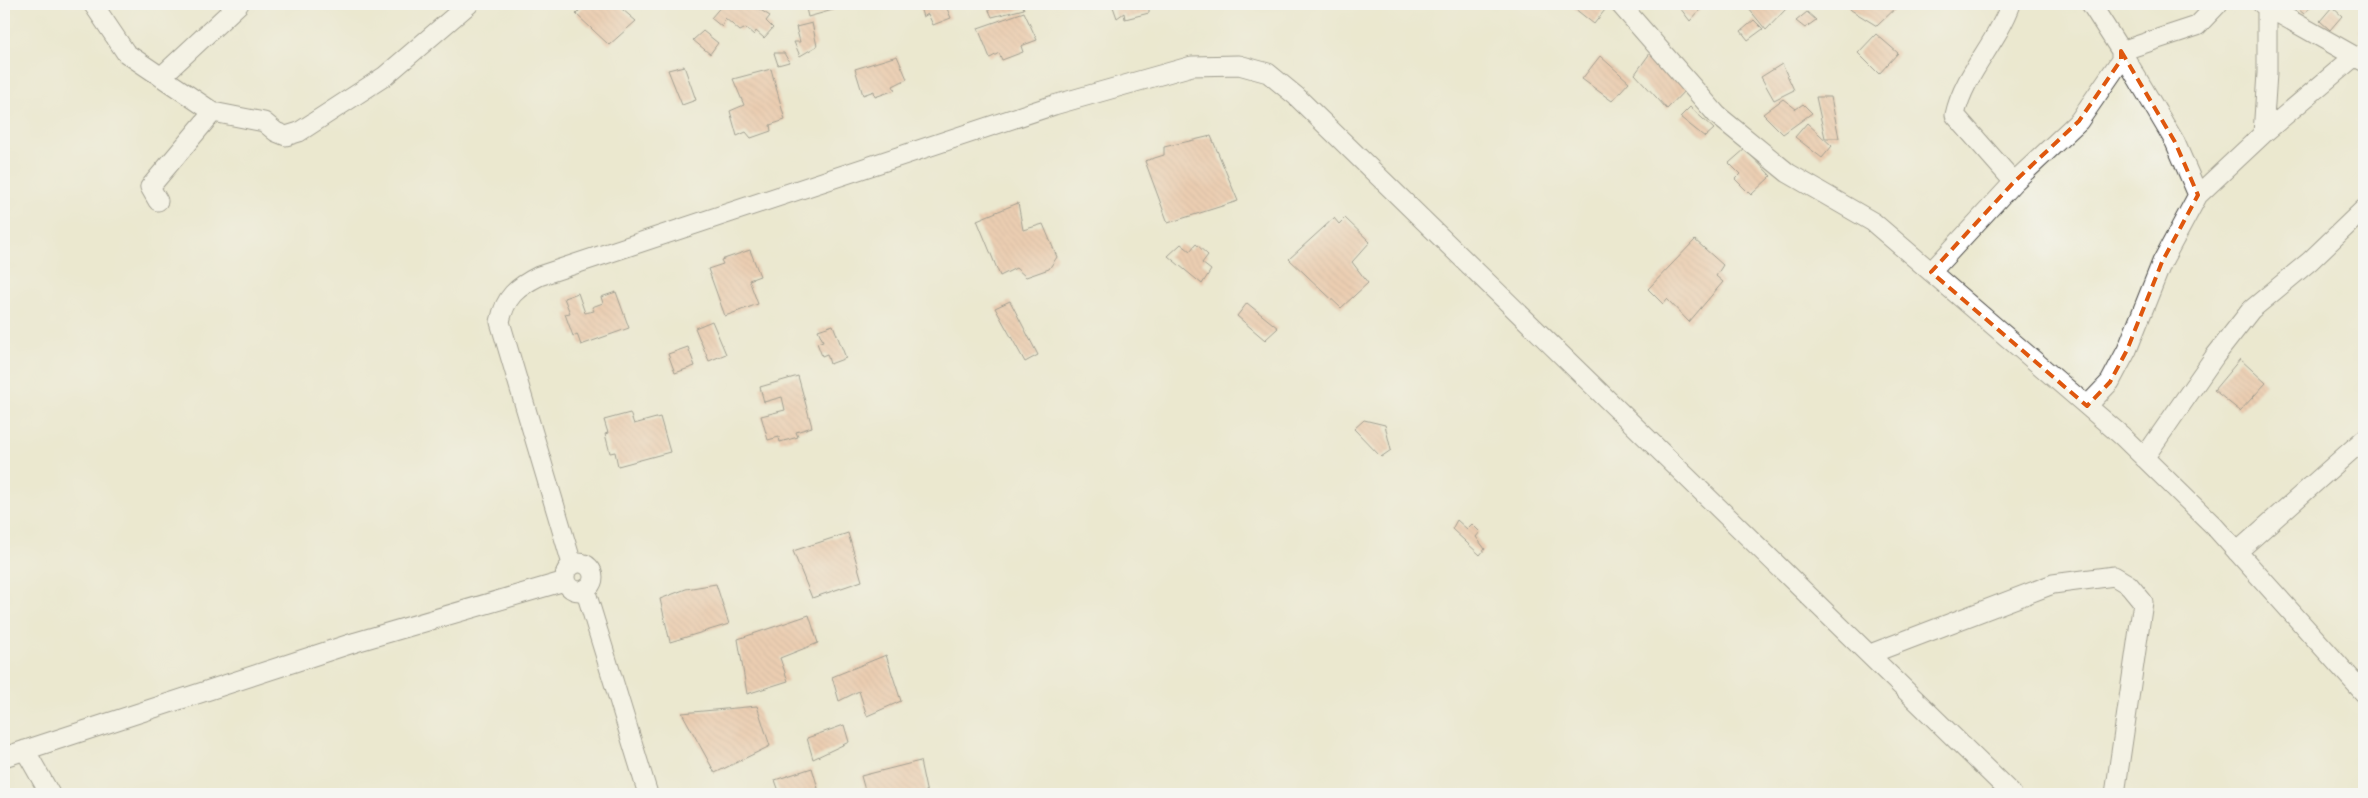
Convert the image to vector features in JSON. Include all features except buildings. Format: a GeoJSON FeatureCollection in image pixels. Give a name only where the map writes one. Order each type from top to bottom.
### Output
{"type":"FeatureCollection","features":[{"type":"Feature","properties":{"kind":"street"},"geometry":{"type":"LineString","coordinates":[[93,4],[126,53],[161,77],[213,112],[264,122],[276,132],[286,136],[299,132],[385,76],[469,4]]}},
{"type":"Feature","properties":{"kind":"street"},"geometry":{"type":"LineString","coordinates":[[161,77],[239,4]]}},
{"type":"Feature","properties":{"kind":"street"},"geometry":{"type":"LineString","coordinates":[[1620,4],[1717,115],[1788,173],[1873,222],[2087,406],[2144,458],[2214,526],[2364,693]]}},
{"type":"Feature","properties":{"kind":"street"},"geometry":{"type":"LineString","coordinates":[[2011,4],[2004,23],[1959,97],[1955,115],[2014,182]]}},
{"type":"Feature","properties":{"kind":"street"},"geometry":{"type":"LineString","coordinates":[[2091,4],[2175,142],[2198,195]]}},
{"type":"Feature","properties":{"kind":"street"},"geometry":{"type":"LineString","coordinates":[[2121,52],[2197,26],[2218,4]]}},
{"type":"Feature","properties":{"kind":"street"},"geometry":{"type":"LineString","coordinates":[[2087,406],[2110,382],[2128,350],[2162,262],[2198,195],[2263,134],[2359,59],[2266,5]]}},
{"type":"Feature","properties":{"kind":"street"},"geometry":{"type":"LineString","coordinates":[[2263,134],[2267,73],[2266,5]]}},
{"type":"Feature","properties":{"kind":"street"},"geometry":{"type":"LineString","coordinates":[[1931,272],[2014,182],[2079,121],[2121,60],[2121,52]]}},
{"type":"Feature","properties":{"kind":"street"},"geometry":{"type":"LineString","coordinates":[[572,564],[500,322],[502,310],[508,297],[520,286],[539,276],[1054,105],[1192,66],[1240,65],[1268,73],[1296,96],[2012,794]]}},
{"type":"Feature","properties":{"kind":"street"},"geometry":{"type":"LineString","coordinates":[[158,201],[150,187],[213,112]]}},
{"type":"Feature","properties":{"kind":"street"},"geometry":{"type":"LineString","coordinates":[[2144,458],[2215,356],[2251,310],[2310,261],[2364,208]]}},
{"type":"Feature","properties":{"kind":"street"},"geometry":{"type":"LineString","coordinates":[[2237,552],[2364,439]]}},
{"type":"Feature","properties":{"kind":"street"},"geometry":{"type":"LineString","coordinates":[[583,563],[592,571],[592,581],[585,589],[574,590],[565,581],[565,572],[572,564],[583,563]]}},
{"type":"Feature","properties":{"kind":"street"},"geometry":{"type":"LineString","coordinates":[[1870,654],[2053,584],[2114,576],[2130,585],[2143,602],[2115,794]]}},
{"type":"Feature","properties":{"kind":"street"},"geometry":{"type":"LineString","coordinates":[[4,757],[356,642],[565,581]]}},
{"type":"Feature","properties":{"kind":"street"},"geometry":{"type":"LineString","coordinates":[[585,589],[648,794]]}},
{"type":"Feature","properties":{"kind":"street"},"geometry":{"type":"LineString","coordinates":[[25,750],[50,794]]}},
{"type":"Feature","properties":{"kind":"highlighted area"},"geometry":{"type":"Polygon","coordinates":[[[2121,51],[2175,142],[2198,195],[2162,262],[2127,350],[2110,382],[2087,406],[1931,272],[2014,182],[2079,121],[2121,60],[2121,51]]]}}]}
